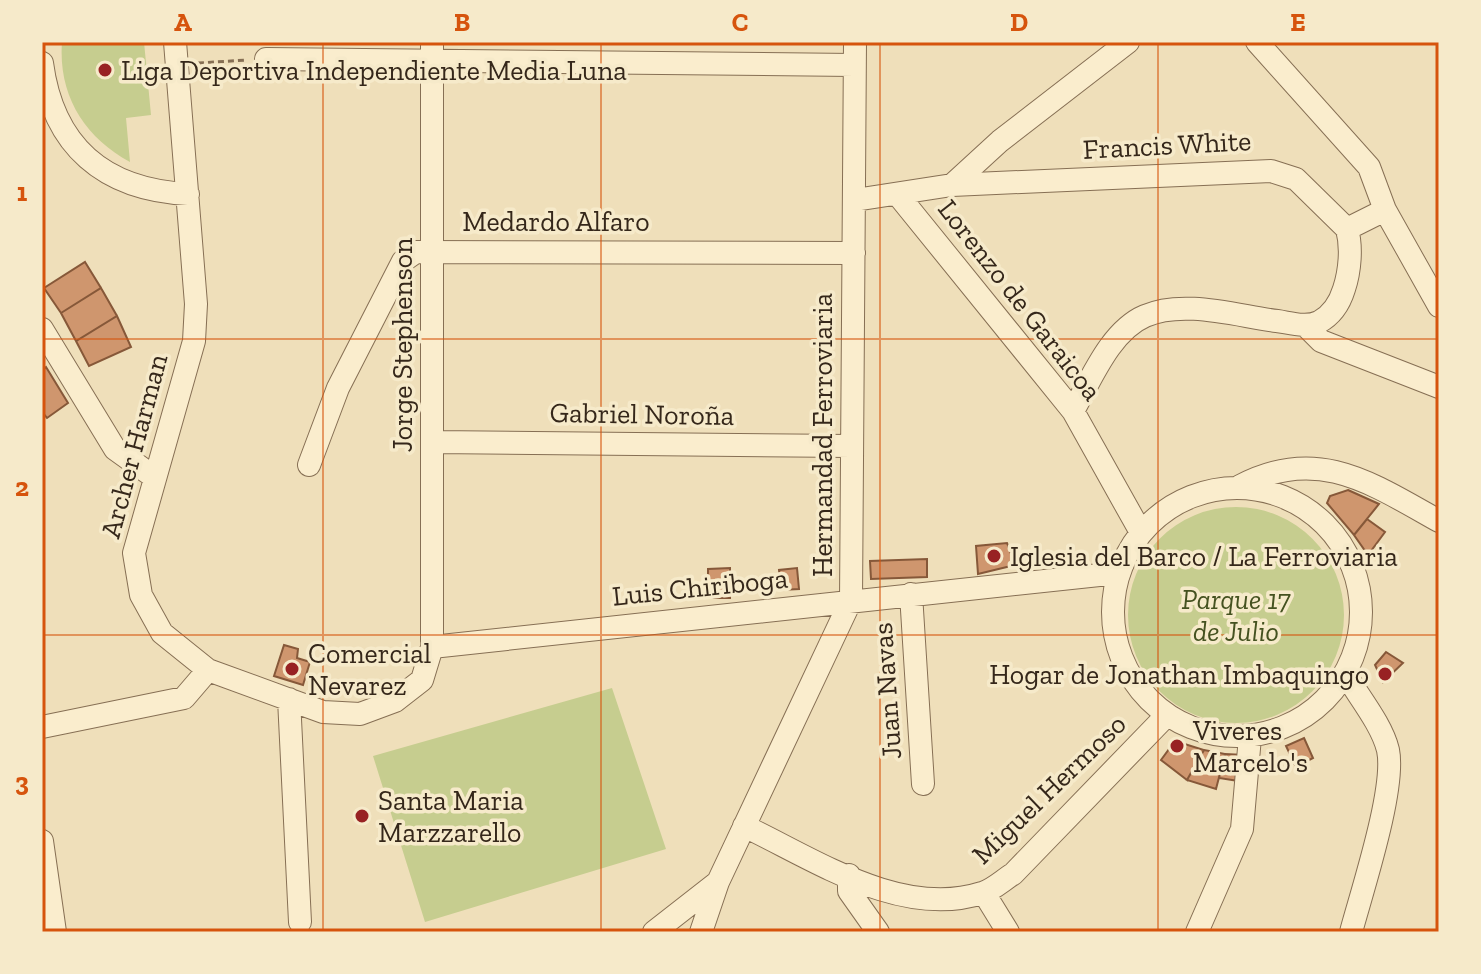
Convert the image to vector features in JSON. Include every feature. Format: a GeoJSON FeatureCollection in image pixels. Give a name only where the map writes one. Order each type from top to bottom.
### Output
{"type":"FeatureCollection","features":[{"type":"Feature","properties":{"kind":"street"},"geometry":{"type":"LineString","coordinates":[[43,42],[42,61],[49,119],[110,175],[161,193],[188,194]]}},
{"type":"Feature","properties":{"kind":"street","name":"Hermandad Ferroviaria"},"geometry":{"type":"LineString","coordinates":[[701,932],[718,882],[851,600],[855,42]]}},
{"type":"Feature","properties":{"kind":"street"},"geometry":{"type":"LineString","coordinates":[[952,185],[1000,141],[1128,42]]}},
{"type":"Feature","properties":{"kind":"street"},"geometry":{"type":"LineString","coordinates":[[1270,46],[1369,167],[1385,210],[1439,306]]}},
{"type":"Feature","properties":{"kind":"street"},"geometry":{"type":"LineString","coordinates":[[266,59],[432,52],[676,52],[854,65]]}},
{"type":"Feature","properties":{"kind":"street","name":"Jorge Stephenson"},"geometry":{"type":"LineString","coordinates":[[432,52],[432,647]]}},
{"type":"Feature","properties":{"kind":"street","name":"Archer Harman"},"geometry":{"type":"LineString","coordinates":[[176,53],[196,304],[194,341],[134,553],[141,595],[162,633],[208,670],[323,712],[360,714],[395,701],[422,680],[432,647]]}},
{"type":"Feature","properties":{"kind":"street","name":"Francis White"},"geometry":{"type":"LineString","coordinates":[[855,200],[952,185],[1271,171],[1296,179],[1316,194],[1347,229]]}},
{"type":"Feature","properties":{"kind":"street","name":"Lorenzo de Garaicoa"},"geometry":{"type":"LineString","coordinates":[[898,195],[1073,411],[1139,529]]}},
{"type":"Feature","properties":{"kind":"street"},"geometry":{"type":"LineString","coordinates":[[1073,411],[1119,337],[1131,323],[1155,312],[1180,309],[1305,325],[1326,317],[1338,304],[1348,269],[1347,229],[1385,210]]}},
{"type":"Feature","properties":{"kind":"street","name":"Medardo Alfaro"},"geometry":{"type":"LineString","coordinates":[[309,465],[338,388],[403,261],[416,252],[854,253]]}},
{"type":"Feature","properties":{"kind":"street"},"geometry":{"type":"LineString","coordinates":[[1305,325],[1321,341],[1439,387]]}},
{"type":"Feature","properties":{"kind":"street"},"geometry":{"type":"LineString","coordinates":[[43,335],[115,449],[154,477]]}},
{"type":"Feature","properties":{"kind":"street","name":"Gabriel Noroña"},"geometry":{"type":"LineString","coordinates":[[434,442],[851,446]]}},
{"type":"Feature","properties":{"kind":"street"},"geometry":{"type":"LineString","coordinates":[[1240,486],[1271,493],[1308,511],[1332,531],[1352,563],[1362,600],[1360,639],[1346,675],[1324,702],[1296,723],[1250,737],[1196,731],[1166,716],[1129,677],[1112,626],[1118,573],[1139,529],[1183,499],[1240,486],[1278,469],[1336,471],[1363,479],[1439,521]]}},
{"type":"Feature","properties":{"kind":"street"},"geometry":{"type":"LineString","coordinates":[[1308,511],[1311,488],[1336,471]]}},
{"type":"Feature","properties":{"kind":"street","name":"Luis Chiriboga"},"geometry":{"type":"LineString","coordinates":[[432,647],[1118,573]]}},
{"type":"Feature","properties":{"kind":"street","name":"Juan Navas"},"geometry":{"type":"LineString","coordinates":[[911,594],[923,784]]}},
{"type":"Feature","properties":{"kind":"street"},"geometry":{"type":"LineString","coordinates":[[42,727],[184,698],[208,670]]}},
{"type":"Feature","properties":{"kind":"street"},"geometry":{"type":"LineString","coordinates":[[1346,675],[1387,747],[1389,760],[1381,820],[1351,932]]}},
{"type":"Feature","properties":{"kind":"street"},"geometry":{"type":"LineString","coordinates":[[289,699],[300,922]]}},
{"type":"Feature","properties":{"kind":"street","name":"Miguel Hermoso"},"geometry":{"type":"LineString","coordinates":[[744,826],[886,891],[920,898],[954,899],[984,893],[1013,874],[1166,716]]}},
{"type":"Feature","properties":{"kind":"street"},"geometry":{"type":"LineString","coordinates":[[1197,932],[1242,829],[1250,737]]}},
{"type":"Feature","properties":{"kind":"street"},"geometry":{"type":"LineString","coordinates":[[42,841],[55,932]]}},
{"type":"Feature","properties":{"kind":"street"},"geometry":{"type":"LineString","coordinates":[[849,875],[849,891],[878,932]]}},
{"type":"Feature","properties":{"kind":"street","name":"Hermandad Ferroviaria"},"geometry":{"type":"LineString","coordinates":[[654,932],[718,882]]}},
{"type":"Feature","properties":{"kind":"street"},"geometry":{"type":"LineString","coordinates":[[984,893],[1008,932]]}},
{"type":"Feature","properties":{"kind":"path"},"geometry":{"type":"LineString","coordinates":[[176,53],[266,59]]}},
{"type":"Feature","properties":{"kind":"green space","name":"Liga Deportiva Independiente Media Luna"},"geometry":{"type":"Polygon","coordinates":[[[62,42],[144,42],[151,115],[126,118],[130,162],[99,140],[77,112],[64,80],[62,42]]]}},
{"type":"Feature","properties":{"kind":"green space","name":"Parque 17 de Julio"},"geometry":{"type":"Polygon","coordinates":[[[1236,507],[1277,515],[1313,538],[1336,574],[1344,615],[1336,656],[1313,692],[1277,715],[1236,723],[1195,715],[1159,692],[1136,656],[1128,615],[1136,574],[1159,538],[1195,515],[1236,507]]]}},
{"type":"Feature","properties":{"kind":"green space"},"geometry":{"type":"Polygon","coordinates":[[[612,688],[666,849],[425,922],[373,756],[612,688]]]}},
{"type":"Feature","properties":{"kind":"building"},"geometry":{"type":"Polygon","coordinates":[[[85,262],[101,288],[61,313],[44,288],[85,262]]]}},
{"type":"Feature","properties":{"kind":"building"},"geometry":{"type":"Polygon","coordinates":[[[101,288],[117,316],[76,341],[61,313],[101,288]]]}},
{"type":"Feature","properties":{"kind":"building"},"geometry":{"type":"Polygon","coordinates":[[[117,316],[131,347],[89,366],[76,341],[117,316]]]}},
{"type":"Feature","properties":{"kind":"building"},"geometry":{"type":"Polygon","coordinates":[[[46,367],[68,403],[47,418],[42,412],[42,371],[46,367]]]}},
{"type":"Feature","properties":{"kind":"building"},"geometry":{"type":"Polygon","coordinates":[[[1348,490],[1379,504],[1354,535],[1327,503],[1330,496],[1348,490]]]}},
{"type":"Feature","properties":{"kind":"building"},"geometry":{"type":"Polygon","coordinates":[[[1367,519],[1385,532],[1368,555],[1354,535],[1367,519]]]}},
{"type":"Feature","properties":{"kind":"building","name":"Iglesia del Barco / La Ferroviaria"},"geometry":{"type":"Polygon","coordinates":[[[1007,543],[1015,565],[978,574],[976,546],[1007,543]]]}},
{"type":"Feature","properties":{"kind":"building"},"geometry":{"type":"Polygon","coordinates":[[[927,559],[927,577],[871,579],[870,561],[927,559]]]}},
{"type":"Feature","properties":{"kind":"building"},"geometry":{"type":"Polygon","coordinates":[[[730,568],[730,598],[708,598],[708,569],[730,568]]]}},
{"type":"Feature","properties":{"kind":"building"},"geometry":{"type":"Polygon","coordinates":[[[797,568],[799,589],[781,590],[779,570],[797,568]]]}},
{"type":"Feature","properties":{"kind":"building","name":"Comercial Nevarez"},"geometry":{"type":"Polygon","coordinates":[[[284,645],[298,649],[297,658],[310,662],[303,685],[274,676],[284,645]]]}},
{"type":"Feature","properties":{"kind":"building","name":"Hogar de Jonathan Imbaquingo"},"geometry":{"type":"Polygon","coordinates":[[[1386,652],[1403,663],[1383,682],[1375,665],[1386,652]]]}},
{"type":"Feature","properties":{"kind":"building"},"geometry":{"type":"Polygon","coordinates":[[[1304,738],[1313,758],[1296,767],[1286,746],[1304,738]]]}},
{"type":"Feature","properties":{"kind":"building"},"geometry":{"type":"Polygon","coordinates":[[[1175,741],[1204,750],[1187,780],[1161,760],[1175,741]]]}},
{"type":"Feature","properties":{"kind":"building"},"geometry":{"type":"Polygon","coordinates":[[[1204,750],[1225,754],[1216,789],[1187,780],[1204,750]]]}},
{"type":"Feature","properties":{"kind":"building"},"geometry":{"type":"Polygon","coordinates":[[[1225,754],[1244,755],[1245,782],[1219,778],[1225,754]]]}},
{"type":"Feature","properties":{"kind":"place","name":"Liga Deportiva Independiente Media Luna"},"geometry":{"type":"Point","coordinates":[105,70]}},
{"type":"Feature","properties":{"kind":"place","name":"Iglesia del Barco / La Ferroviaria"},"geometry":{"type":"Point","coordinates":[994,556]}},
{"type":"Feature","properties":{"kind":"place","name":"Comercial Nevarez"},"geometry":{"type":"Point","coordinates":[292,669]}},
{"type":"Feature","properties":{"kind":"place","name":"Hogar de Jonathan Imbaquingo"},"geometry":{"type":"Point","coordinates":[1385,674]}},
{"type":"Feature","properties":{"kind":"place","name":"Viveres Marcelo's"},"geometry":{"type":"Point","coordinates":[1177,746]}},
{"type":"Feature","properties":{"kind":"place","name":"Santa Maria Marzzarello"},"geometry":{"type":"Point","coordinates":[362,816]}}]}
